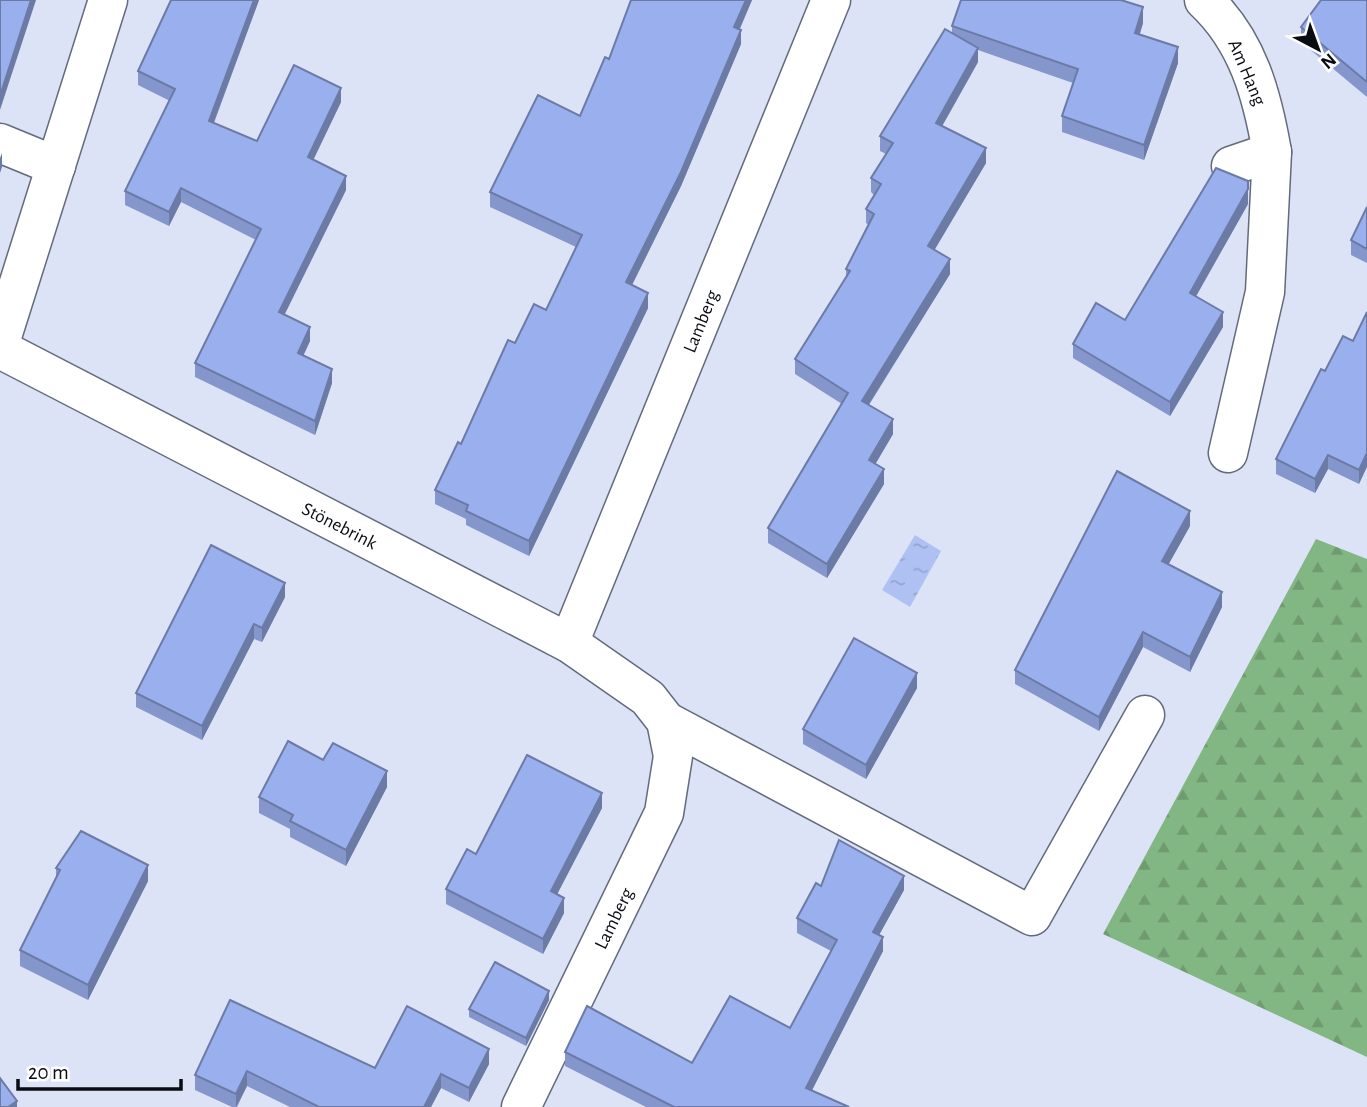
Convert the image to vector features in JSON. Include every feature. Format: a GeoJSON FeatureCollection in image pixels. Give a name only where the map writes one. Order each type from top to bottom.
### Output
{"type":"FeatureCollection","features":[{"type":"Feature","properties":{"kind":"street"},"geometry":{"type":"LineString","coordinates":[[0,343],[108,0]]}},
{"type":"Feature","properties":{"kind":"street","name":"Lamberg"},"geometry":{"type":"LineString","coordinates":[[569,643],[831,0]]}},
{"type":"Feature","properties":{"kind":"street","name":"Am Hang"},"geometry":{"type":"LineString","coordinates":[[1204,0],[1240,43],[1263,100],[1272,152],[1265,292],[1228,453]]}},
{"type":"Feature","properties":{"kind":"street"},"geometry":{"type":"LineString","coordinates":[[0,143],[56,166]]}},
{"type":"Feature","properties":{"kind":"street"},"geometry":{"type":"LineString","coordinates":[[1231,166],[1272,152]]}},
{"type":"Feature","properties":{"kind":"street","name":"Stönebrink"},"geometry":{"type":"LineString","coordinates":[[0,349],[569,643],[648,698],[666,721]]}},
{"type":"Feature","properties":{"kind":"street"},"geometry":{"type":"LineString","coordinates":[[666,721],[1032,916],[1145,715]]}},
{"type":"Feature","properties":{"kind":"street","name":"Lamberg"},"geometry":{"type":"LineString","coordinates":[[521,1107],[664,813],[673,755],[666,721]]}},
{"type":"Feature","properties":{"kind":"green space"},"geometry":{"type":"Polygon","coordinates":[[[1316,539],[1367,559],[1367,1057],[1103,934],[1316,539]]]}},
{"type":"Feature","properties":{"kind":"water"},"geometry":{"type":"Polygon","coordinates":[[[915,535],[941,551],[910,607],[882,590],[915,535]]]}},
{"type":"Feature","properties":{"kind":"building"},"geometry":{"type":"Polygon","coordinates":[[[0,0],[31,0],[0,96],[0,0]]]}},
{"type":"Feature","properties":{"kind":"building"},"geometry":{"type":"Polygon","coordinates":[[[171,0],[254,0],[209,121],[257,141],[294,65],[341,88],[308,157],[346,176],[279,312],[310,327],[298,353],[332,369],[315,421],[195,363],[261,229],[181,188],[169,212],[125,191],[175,89],[138,71],[171,0]]]}},
{"type":"Feature","properties":{"kind":"building"},"geometry":{"type":"Polygon","coordinates":[[[631,0],[746,0],[734,27],[741,30],[681,172],[626,282],[648,293],[529,541],[466,511],[468,505],[435,490],[458,442],[461,444],[508,340],[515,343],[534,304],[546,310],[582,235],[490,192],[538,95],[580,116],[605,57],[609,59],[631,0]]]}},
{"type":"Feature","properties":{"kind":"building"},"geometry":{"type":"Polygon","coordinates":[[[961,0],[1121,0],[1143,7],[1135,33],[1178,47],[1144,145],[1062,116],[1078,69],[952,26],[961,0]]]}},
{"type":"Feature","properties":{"kind":"building"},"geometry":{"type":"Polygon","coordinates":[[[1321,0],[1367,0],[1367,82],[1301,27],[1321,0]]]}},
{"type":"Feature","properties":{"kind":"building"},"geometry":{"type":"Polygon","coordinates":[[[945,29],[978,48],[936,123],[986,148],[928,246],[950,259],[862,401],[893,419],[869,460],[884,469],[827,564],[768,528],[848,393],[795,359],[850,271],[846,269],[874,214],[866,209],[881,184],[871,178],[893,143],[880,136],[945,29]]]}},
{"type":"Feature","properties":{"kind":"building"},"geometry":{"type":"Polygon","coordinates":[[[1216,168],[1248,181],[1248,189],[1190,293],[1223,312],[1170,402],[1073,344],[1096,303],[1125,320],[1216,168]]]}},
{"type":"Feature","properties":{"kind":"building"},"geometry":{"type":"Polygon","coordinates":[[[1367,207],[1367,249],[1351,240],[1367,207]]]}},
{"type":"Feature","properties":{"kind":"building"},"geometry":{"type":"Polygon","coordinates":[[[1367,312],[1367,453],[1359,470],[1328,455],[1315,479],[1276,459],[1321,369],[1325,371],[1343,336],[1353,341],[1367,312]]]}},
{"type":"Feature","properties":{"kind":"building"},"geometry":{"type":"Polygon","coordinates":[[[1117,471],[1190,511],[1162,561],[1222,592],[1190,657],[1143,632],[1099,717],[1015,670],[1117,471]]]}},
{"type":"Feature","properties":{"kind":"building"},"geometry":{"type":"Polygon","coordinates":[[[211,545],[285,583],[262,628],[254,624],[202,726],[136,693],[211,545]]]}},
{"type":"Feature","properties":{"kind":"building"},"geometry":{"type":"Polygon","coordinates":[[[854,638],[917,673],[866,765],[803,729],[854,638]]]}},
{"type":"Feature","properties":{"kind":"building"},"geometry":{"type":"Polygon","coordinates":[[[288,741],[323,760],[333,743],[387,771],[346,850],[290,821],[293,815],[259,797],[288,741]]]}},
{"type":"Feature","properties":{"kind":"building"},"geometry":{"type":"Polygon","coordinates":[[[527,755],[602,793],[551,891],[564,898],[543,939],[446,889],[467,849],[476,854],[527,755]]]}},
{"type":"Feature","properties":{"kind":"building"},"geometry":{"type":"Polygon","coordinates":[[[81,831],[148,865],[88,985],[20,950],[60,870],[56,868],[81,831]]]}},
{"type":"Feature","properties":{"kind":"building"},"geometry":{"type":"Polygon","coordinates":[[[839,840],[904,876],[873,932],[883,937],[806,1088],[849,1107],[674,1107],[565,1052],[587,1006],[692,1063],[730,996],[790,1028],[837,940],[797,918],[816,883],[821,886],[839,840]]]}},
{"type":"Feature","properties":{"kind":"building"},"geometry":{"type":"Polygon","coordinates":[[[495,962],[549,991],[526,1038],[469,1009],[495,962]]]}},
{"type":"Feature","properties":{"kind":"building"},"geometry":{"type":"Polygon","coordinates":[[[230,1000],[375,1068],[407,1006],[489,1049],[469,1088],[441,1074],[424,1107],[319,1107],[247,1071],[236,1094],[195,1075],[230,1000]]]}},
{"type":"Feature","properties":{"kind":"building"},"geometry":{"type":"Polygon","coordinates":[[[0,1078],[17,1101],[8,1107],[0,1107],[0,1078]]]}}]}
